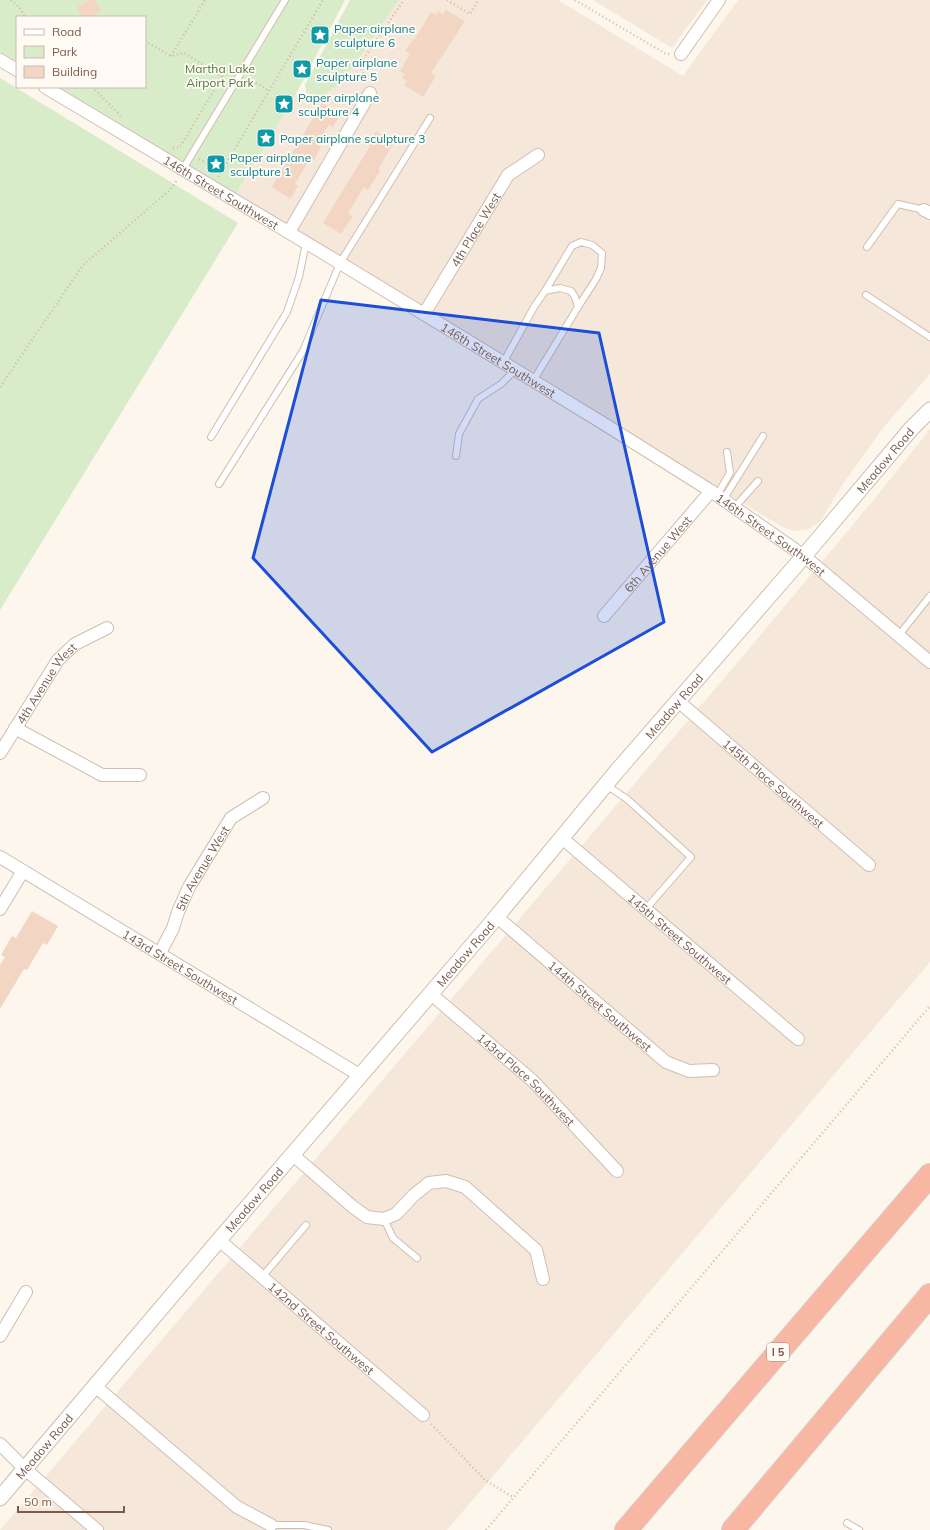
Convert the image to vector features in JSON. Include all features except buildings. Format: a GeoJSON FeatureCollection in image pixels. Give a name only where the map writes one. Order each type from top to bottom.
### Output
{"type":"FeatureCollection","features":[{"type":"Feature","properties":{"kind":"highway","name":"I 5"},"geometry":{"type":"LineString","coordinates":[[626,1530],[930,1174]]}},
{"type":"Feature","properties":{"kind":"highway"},"geometry":{"type":"LineString","coordinates":[[733,1530],[930,1295]]}},
{"type":"Feature","properties":{"kind":"street"},"geometry":{"type":"LineString","coordinates":[[681,54],[719,0]]}},
{"type":"Feature","properties":{"kind":"street"},"geometry":{"type":"LineString","coordinates":[[0,60],[16,69]]}},
{"type":"Feature","properties":{"kind":"street","name":"146th Street Southwest"},"geometry":{"type":"LineString","coordinates":[[47,88],[306,242],[601,422],[717,496],[804,556],[930,662]]}},
{"type":"Feature","properties":{"kind":"street"},"geometry":{"type":"LineString","coordinates":[[288,232],[370,93]]}},
{"type":"Feature","properties":{"kind":"street","name":"4th Place West"},"geometry":{"type":"LineString","coordinates":[[424,314],[508,175],[538,155]]}},
{"type":"Feature","properties":{"kind":"street","name":"Meadow Road"},"geometry":{"type":"LineString","coordinates":[[0,1498],[219,1240],[497,917],[678,700],[804,556],[911,429],[929,414]]}},
{"type":"Feature","properties":{"kind":"street","name":"6th Avenue West"},"geometry":{"type":"LineString","coordinates":[[604,616],[717,496]]}},
{"type":"Feature","properties":{"kind":"street","name":"4th Avenue West"},"geometry":{"type":"LineString","coordinates":[[0,753],[58,660],[75,644],[107,628]]}},
{"type":"Feature","properties":{"kind":"street","name":"145th Place Southwest"},"geometry":{"type":"LineString","coordinates":[[678,700],[869,865]]}},
{"type":"Feature","properties":{"kind":"street"},"geometry":{"type":"LineString","coordinates":[[15,728],[102,775],[140,775]]}},
{"type":"Feature","properties":{"kind":"street","name":"5th Avenue West"},"geometry":{"type":"LineString","coordinates":[[160,954],[173,928],[189,887],[231,818],[263,798]]}},
{"type":"Feature","properties":{"kind":"street","name":"145th Street Southwest"},"geometry":{"type":"LineString","coordinates":[[562,838],[798,1039]]}},
{"type":"Feature","properties":{"kind":"street","name":"143rd Street Southwest"},"geometry":{"type":"LineString","coordinates":[[0,857],[361,1076]]}},
{"type":"Feature","properties":{"kind":"street"},"geometry":{"type":"LineString","coordinates":[[0,909],[23,870]]}},
{"type":"Feature","properties":{"kind":"street","name":"144th Street Southwest"},"geometry":{"type":"LineString","coordinates":[[497,917],[666,1062],[689,1071],[713,1070]]}},
{"type":"Feature","properties":{"kind":"street","name":"143rd Place Southwest"},"geometry":{"type":"LineString","coordinates":[[431,994],[533,1081],[616,1171]]}},
{"type":"Feature","properties":{"kind":"street"},"geometry":{"type":"LineString","coordinates":[[293,1155],[353,1207],[367,1217],[384,1219],[396,1214],[414,1195],[429,1183],[446,1181],[465,1187],[536,1250],[543,1279]]}},
{"type":"Feature","properties":{"kind":"street","name":"142nd Street Southwest"},"geometry":{"type":"LineString","coordinates":[[219,1240],[423,1415]]}},
{"type":"Feature","properties":{"kind":"street"},"geometry":{"type":"LineString","coordinates":[[0,1336],[26,1292]]}},
{"type":"Feature","properties":{"kind":"street"},"geometry":{"type":"LineString","coordinates":[[95,1386],[237,1507],[271,1525]]}},
{"type":"Feature","properties":{"kind":"street"},"geometry":{"type":"LineString","coordinates":[[0,1444],[25,1469],[97,1530]]}},
{"type":"Feature","properties":{"kind":"lane"},"geometry":{"type":"LineString","coordinates":[[183,169],[285,0]]}},
{"type":"Feature","properties":{"kind":"lane"},"geometry":{"type":"LineString","coordinates":[[219,484],[303,351],[340,263],[430,118]]}},
{"type":"Feature","properties":{"kind":"lane"},"geometry":{"type":"LineString","coordinates":[[867,247],[898,204],[927,211]]}},
{"type":"Feature","properties":{"kind":"lane"},"geometry":{"type":"LineString","coordinates":[[212,436],[286,312],[299,277],[306,242]]}},
{"type":"Feature","properties":{"kind":"lane"},"geometry":{"type":"LineString","coordinates":[[503,363],[534,306],[545,291],[572,246],[581,242],[592,245],[602,253],[601,268],[596,279],[533,381]]}},
{"type":"Feature","properties":{"kind":"lane"},"geometry":{"type":"LineString","coordinates":[[545,291],[560,288],[571,291],[575,297],[578,307]]}},
{"type":"Feature","properties":{"kind":"lane"},"geometry":{"type":"LineString","coordinates":[[866,295],[930,338]]}},
{"type":"Feature","properties":{"kind":"lane"},"geometry":{"type":"LineString","coordinates":[[456,456],[459,434],[478,399],[501,384],[515,370]]}},
{"type":"Feature","properties":{"kind":"lane"},"geometry":{"type":"LineString","coordinates":[[717,496],[763,436]]}},
{"type":"Feature","properties":{"kind":"lane"},"geometry":{"type":"LineString","coordinates":[[717,496],[730,473],[727,452]]}},
{"type":"Feature","properties":{"kind":"lane"},"geometry":{"type":"LineString","coordinates":[[734,508],[758,481]]}},
{"type":"Feature","properties":{"kind":"lane"},"geometry":{"type":"LineString","coordinates":[[899,635],[930,596]]}},
{"type":"Feature","properties":{"kind":"lane"},"geometry":{"type":"LineString","coordinates":[[606,785],[627,799],[691,857],[645,910]]}},
{"type":"Feature","properties":{"kind":"lane"},"geometry":{"type":"LineString","coordinates":[[384,1219],[393,1238],[417,1258]]}},
{"type":"Feature","properties":{"kind":"lane"},"geometry":{"type":"LineString","coordinates":[[262,1277],[306,1225]]}},
{"type":"Feature","properties":{"kind":"lane"},"geometry":{"type":"LineString","coordinates":[[847,1523],[859,1530]]}},
{"type":"Feature","properties":{"kind":"lane"},"geometry":{"type":"LineString","coordinates":[[271,1525],[304,1525],[328,1530]]}},
{"type":"Feature","properties":{"kind":"path"},"geometry":{"type":"LineString","coordinates":[[12,0],[20,8],[24,16]]}},
{"type":"Feature","properties":{"kind":"path"},"geometry":{"type":"LineString","coordinates":[[171,56],[205,0]]}},
{"type":"Feature","properties":{"kind":"path"},"geometry":{"type":"LineString","coordinates":[[211,186],[323,0]]}},
{"type":"Feature","properties":{"kind":"path"},"geometry":{"type":"LineString","coordinates":[[370,93],[360,64],[404,0]]}},
{"type":"Feature","properties":{"kind":"path"},"geometry":{"type":"LineString","coordinates":[[447,0],[470,14],[478,0]]}},
{"type":"Feature","properties":{"kind":"path"},"geometry":{"type":"LineString","coordinates":[[575,0],[666,54],[681,54]]}},
{"type":"Feature","properties":{"kind":"path"},"geometry":{"type":"LineString","coordinates":[[146,42],[171,56],[184,53],[223,77]]}},
{"type":"Feature","properties":{"kind":"path"},"geometry":{"type":"LineString","coordinates":[[167,147],[180,147],[227,69],[234,70],[269,91]]}},
{"type":"Feature","properties":{"kind":"path"},"geometry":{"type":"LineString","coordinates":[[93,88],[125,119]]}},
{"type":"Feature","properties":{"kind":"path"},"geometry":{"type":"LineString","coordinates":[[0,386],[83,265],[170,190],[183,169]]}},
{"type":"Feature","properties":{"kind":"path"},"geometry":{"type":"LineString","coordinates":[[486,1530],[930,1006]]}},
{"type":"Feature","properties":{"kind":"path"},"geometry":{"type":"LineString","coordinates":[[423,1415],[485,1480],[514,1498]]}},
{"type":"Feature","properties":{"kind":"highlighted area"},"geometry":{"type":"Polygon","coordinates":[[[321,300],[599,333],[664,622],[432,752],[253,558],[321,300]]]}},
{"type":"Feature","properties":{"kind":"shaded area"},"geometry":{"type":"Polygon","coordinates":[[[399,0],[558,0],[683,76],[738,0],[930,0],[930,374],[883,428],[839,490],[820,522],[808,529],[795,531],[782,527],[236,194],[295,96],[306,92],[314,96],[343,81],[399,0]]]}},
{"type":"Feature","properties":{"kind":"shaded area"},"geometry":{"type":"Polygon","coordinates":[[[593,0],[707,0],[672,48],[593,0]]]}},
{"type":"Feature","properties":{"kind":"shaded area"},"geometry":{"type":"Polygon","coordinates":[[[930,429],[930,962],[447,1530],[0,1530],[748,650],[876,497],[930,429]]]}},
{"type":"Feature","properties":{"kind":"green space","name":"Martha Lake Airport Park"},"geometry":{"type":"Polygon","coordinates":[[[0,0],[345,0],[295,96],[236,194],[60,88],[146,88],[146,16],[16,16],[16,61],[0,52],[0,0]]]}},
{"type":"Feature","properties":{"kind":"green space"},"geometry":{"type":"Polygon","coordinates":[[[350,0],[399,0],[343,81],[321,97],[314,96],[306,92],[305,85],[350,0]]]}},
{"type":"Feature","properties":{"kind":"green space"},"geometry":{"type":"Polygon","coordinates":[[[0,78],[238,223],[0,610],[0,78]]]}},
{"type":"Feature","properties":{"kind":"place","name":"Paper airplane sculpture 6"},"geometry":{"type":"Point","coordinates":[320,35]}},
{"type":"Feature","properties":{"kind":"place","name":"Paper airplane sculpture 5"},"geometry":{"type":"Point","coordinates":[302,69]}},
{"type":"Feature","properties":{"kind":"place","name":"Paper airplane sculpture 4"},"geometry":{"type":"Point","coordinates":[284,104]}},
{"type":"Feature","properties":{"kind":"place","name":"Paper airplane sculpture 3"},"geometry":{"type":"Point","coordinates":[266,138]}},
{"type":"Feature","properties":{"kind":"place","name":"Paper airplane sculpture 1"},"geometry":{"type":"Point","coordinates":[216,164]}}]}
